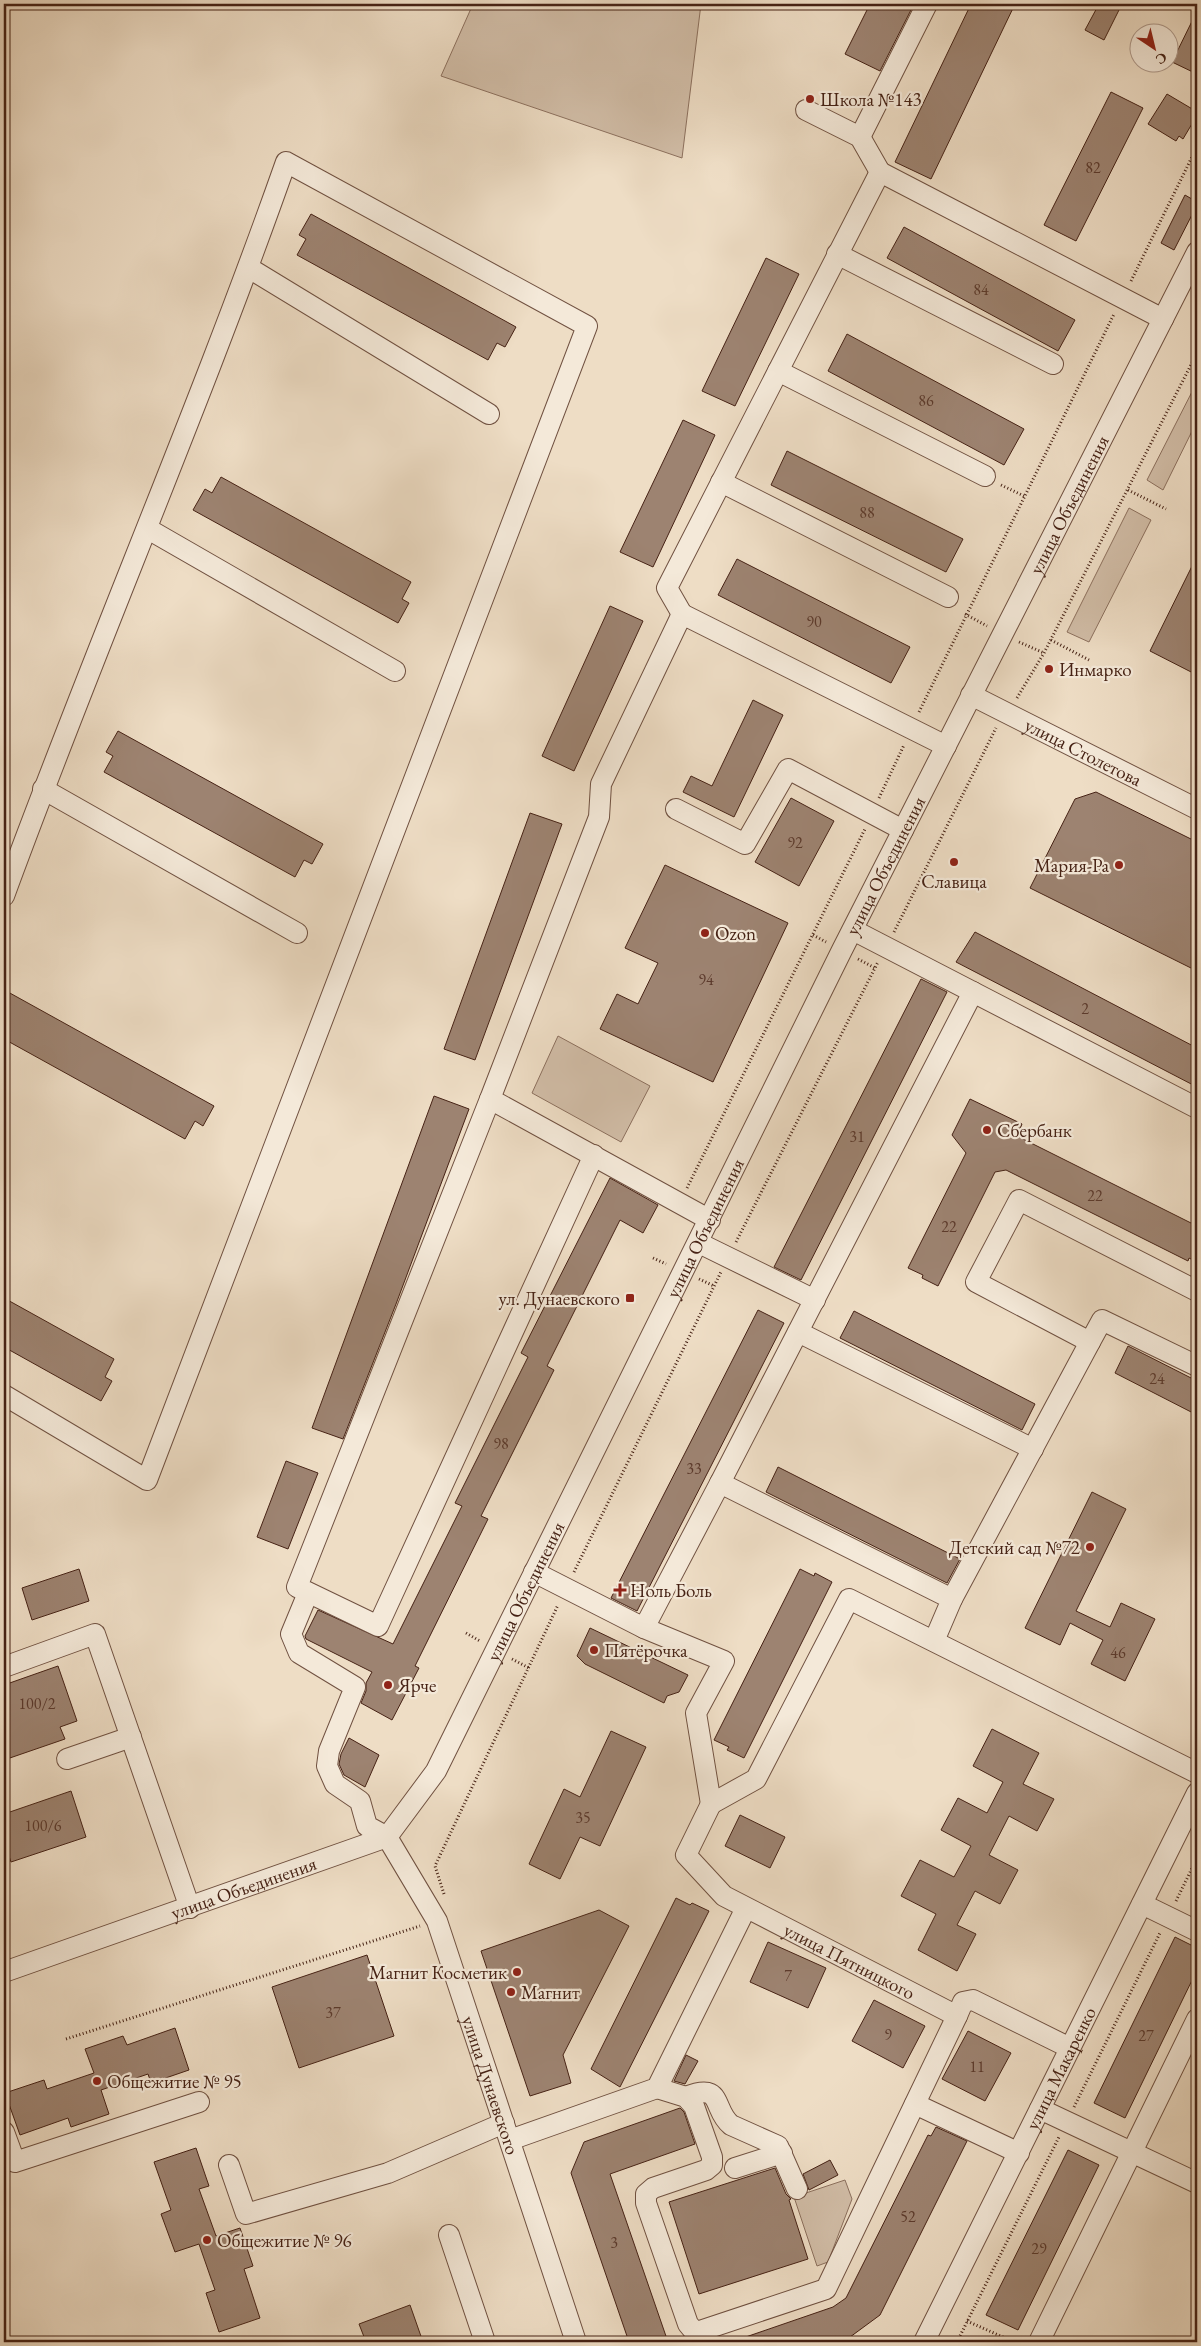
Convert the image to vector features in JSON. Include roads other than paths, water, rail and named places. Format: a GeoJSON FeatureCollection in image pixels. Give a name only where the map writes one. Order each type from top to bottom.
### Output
{"type":"FeatureCollection","features":[{"type":"Feature","properties":{"kind":"street"},"geometry":{"type":"LineString","coordinates":[[860,137],[927,4]]}},
{"type":"Feature","properties":{"kind":"street"},"geometry":{"type":"LineString","coordinates":[[806,110],[860,137],[880,172],[1163,319]]}},
{"type":"Feature","properties":{"kind":"street"},"geometry":{"type":"LineString","coordinates":[[4,896],[43,789],[148,529],[249,268],[286,162],[587,326],[147,1480],[4,1396]]}},
{"type":"Feature","properties":{"kind":"street"},"geometry":{"type":"LineString","coordinates":[[880,172],[667,588],[682,614],[946,746]]}},
{"type":"Feature","properties":{"kind":"street","name":"улица Объединения"},"geometry":{"type":"LineString","coordinates":[[4,1972],[387,1837],[436,1771],[903,830],[1197,252]]}},
{"type":"Feature","properties":{"kind":"street"},"geometry":{"type":"LineString","coordinates":[[837,254],[1053,364]]}},
{"type":"Feature","properties":{"kind":"street"},"geometry":{"type":"LineString","coordinates":[[249,268],[489,414]]}},
{"type":"Feature","properties":{"kind":"street"},"geometry":{"type":"LineString","coordinates":[[778,371],[985,476]]}},
{"type":"Feature","properties":{"kind":"street"},"geometry":{"type":"LineString","coordinates":[[721,482],[948,597]]}},
{"type":"Feature","properties":{"kind":"street"},"geometry":{"type":"LineString","coordinates":[[148,529],[395,670]]}},
{"type":"Feature","properties":{"kind":"street"},"geometry":{"type":"LineString","coordinates":[[594,1155],[378,1626],[297,1587],[599,817],[601,784],[682,614]]}},
{"type":"Feature","properties":{"kind":"street","name":"улица Столетова"},"geometry":{"type":"LineString","coordinates":[[971,695],[1195,804]]}},
{"type":"Feature","properties":{"kind":"street"},"geometry":{"type":"LineString","coordinates":[[676,809],[744,844],[788,769],[903,830]]}},
{"type":"Feature","properties":{"kind":"street"},"geometry":{"type":"LineString","coordinates":[[43,789],[297,933]]}},
{"type":"Feature","properties":{"kind":"street"},"geometry":{"type":"LineString","coordinates":[[853,930],[1197,1108]]}},
{"type":"Feature","properties":{"kind":"street"},"geometry":{"type":"LineString","coordinates":[[644,1628],[973,992]]}},
{"type":"Feature","properties":{"kind":"street"},"geometry":{"type":"LineString","coordinates":[[490,1099],[710,1220]]}},
{"type":"Feature","properties":{"kind":"street"},"geometry":{"type":"LineString","coordinates":[[1090,1342],[976,1282],[1019,1200],[1197,1290]]}},
{"type":"Feature","properties":{"kind":"street"},"geometry":{"type":"LineString","coordinates":[[699,1243],[815,1300]]}},
{"type":"Feature","properties":{"kind":"street"},"geometry":{"type":"LineString","coordinates":[[934,1641],[952,1600],[1102,1320],[1197,1366]]}},
{"type":"Feature","properties":{"kind":"street"},"geometry":{"type":"LineString","coordinates":[[798,1332],[1033,1449]]}},
{"type":"Feature","properties":{"kind":"street"},"geometry":{"type":"LineString","coordinates":[[720,1483],[952,1600]]}},
{"type":"Feature","properties":{"kind":"street"},"geometry":{"type":"LineString","coordinates":[[534,1572],[644,1628],[724,1661],[696,1713],[711,1804],[756,1779],[849,1598],[1197,1772]]}},
{"type":"Feature","properties":{"kind":"street"},"geometry":{"type":"LineString","coordinates":[[308,1593],[291,1634],[299,1653],[355,1687],[329,1751],[327,1766],[335,1784],[360,1801],[367,1826],[387,1837]]}},
{"type":"Feature","properties":{"kind":"street"},"geometry":{"type":"LineString","coordinates":[[4,1667],[95,1634],[190,1908]]}},
{"type":"Feature","properties":{"kind":"street"},"geometry":{"type":"LineString","coordinates":[[67,1759],[131,1737]]}},
{"type":"Feature","properties":{"kind":"street","name":"улица Макаренко"},"geometry":{"type":"LineString","coordinates":[[924,2342],[1197,1793]]}},
{"type":"Feature","properties":{"kind":"street","name":"улица Пятницкого"},"geometry":{"type":"LineString","coordinates":[[711,1804],[686,1855],[724,1896],[957,2016]]}},
{"type":"Feature","properties":{"kind":"street","name":"улица Дунаевского"},"geometry":{"type":"LineString","coordinates":[[387,1837],[437,1921],[576,2342]]}},
{"type":"Feature","properties":{"kind":"street"},"geometry":{"type":"LineString","coordinates":[[1142,1904],[1197,1931]]}},
{"type":"Feature","properties":{"kind":"street"},"geometry":{"type":"LineString","coordinates":[[657,2088],[746,1908]]}},
{"type":"Feature","properties":{"kind":"street"},"geometry":{"type":"LineString","coordinates":[[229,2165],[246,2214],[388,2173],[507,2131],[657,2088],[686,2097],[694,2106],[712,2157],[712,2165],[706,2170],[653,2188],[646,2194],[646,2203],[688,2324],[693,2330],[700,2331],[826,2289],[963,2002],[969,1999],[973,2000],[1070,2048]]}},
{"type":"Feature","properties":{"kind":"street"},"geometry":{"type":"LineString","coordinates":[[1039,2342],[1197,2020]]}},
{"type":"Feature","properties":{"kind":"street"},"geometry":{"type":"LineString","coordinates":[[686,2097],[699,2092],[707,2093],[717,2101],[728,2123],[776,2145],[782,2153],[797,2189]]}},
{"type":"Feature","properties":{"kind":"street"},"geometry":{"type":"LineString","coordinates":[[4,2132],[15,2162],[200,2102]]}},
{"type":"Feature","properties":{"kind":"street"},"geometry":{"type":"LineString","coordinates":[[915,2104],[1019,2152]]}},
{"type":"Feature","properties":{"kind":"street"},"geometry":{"type":"LineString","coordinates":[[1040,2109],[1197,2184]]}},
{"type":"Feature","properties":{"kind":"street"},"geometry":{"type":"LineString","coordinates":[[735,2168],[782,2153]]}},
{"type":"Feature","properties":{"kind":"street"},"geometry":{"type":"LineString","coordinates":[[449,2234],[485,2342]]}},
{"type":"Feature","properties":{"kind":"place","name":"Школа №143"},"geometry":{"type":"Point","coordinates":[810,99]}},
{"type":"Feature","properties":{"kind":"place","name":"Инмарко"},"geometry":{"type":"Point","coordinates":[1049,669]}},
{"type":"Feature","properties":{"kind":"place","name":"Славица"},"geometry":{"type":"Point","coordinates":[954,862]}},
{"type":"Feature","properties":{"kind":"place","name":"Мария-Ра"},"geometry":{"type":"Point","coordinates":[1119,865]}},
{"type":"Feature","properties":{"kind":"place","name":"Ozon"},"geometry":{"type":"Point","coordinates":[705,933]}},
{"type":"Feature","properties":{"kind":"place","name":"Сбербанк"},"geometry":{"type":"Point","coordinates":[987,1130]}},
{"type":"Feature","properties":{"kind":"place","name":"ул. Дунаевского"},"geometry":{"type":"Point","coordinates":[630,1298]}},
{"type":"Feature","properties":{"kind":"place","name":"Детский сад №72"},"geometry":{"type":"Point","coordinates":[1090,1547]}},
{"type":"Feature","properties":{"kind":"place","name":"Ноль Боль"},"geometry":{"type":"Point","coordinates":[620,1590]}},
{"type":"Feature","properties":{"kind":"place","name":"Пятёрочка"},"geometry":{"type":"Point","coordinates":[594,1650]}},
{"type":"Feature","properties":{"kind":"place","name":"Ярче"},"geometry":{"type":"Point","coordinates":[388,1685]}},
{"type":"Feature","properties":{"kind":"place","name":"Магнит Косметик"},"geometry":{"type":"Point","coordinates":[517,1972]}},
{"type":"Feature","properties":{"kind":"place","name":"Магнит"},"geometry":{"type":"Point","coordinates":[511,1992]}},
{"type":"Feature","properties":{"kind":"place","name":"Общежитие № 95"},"geometry":{"type":"Point","coordinates":[97,2081]}},
{"type":"Feature","properties":{"kind":"place","name":"Общежитие № 96"},"geometry":{"type":"Point","coordinates":[207,2240]}}]}
